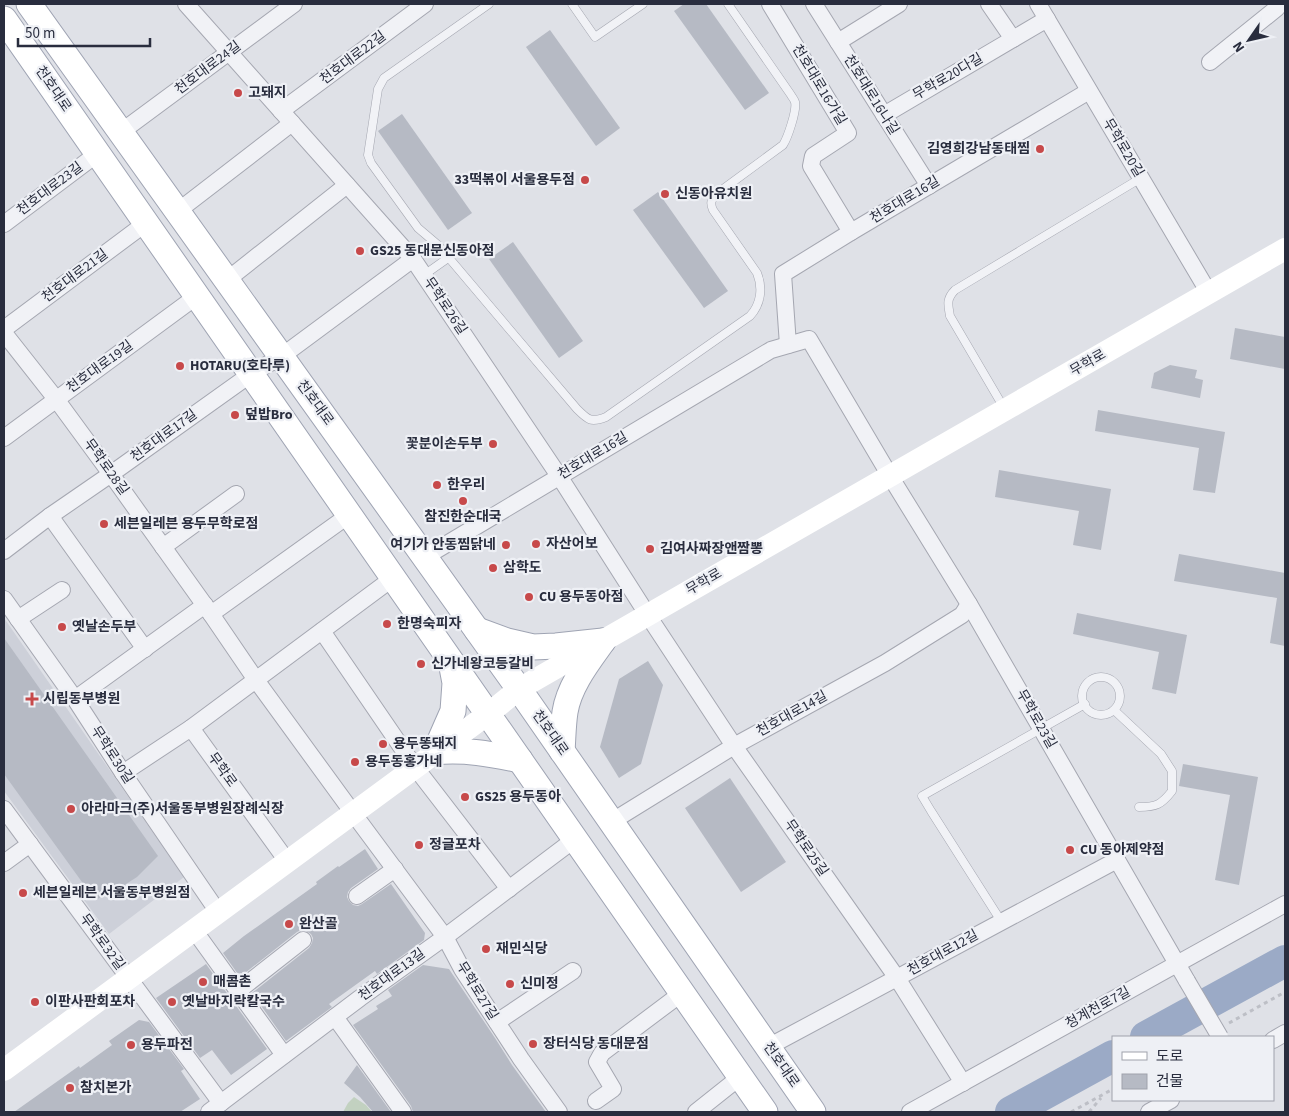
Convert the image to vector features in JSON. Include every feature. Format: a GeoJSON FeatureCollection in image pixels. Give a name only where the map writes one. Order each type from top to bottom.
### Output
{"type":"FeatureCollection","features":[{"type":"Feature","properties":{"kind":"main road","name":"천호대로"},"geometry":{"type":"LineString","coordinates":[[32,5],[519,688],[813,1112]]}},
{"type":"Feature","properties":{"kind":"main road","name":"천호대로"},"geometry":{"type":"LineString","coordinates":[[5,24],[394,578],[765,1112]]}},
{"type":"Feature","properties":{"kind":"main road","name":"무학로"},"geometry":{"type":"LineString","coordinates":[[4,1070],[488,714],[519,688],[1285,249]]}},
{"type":"Feature","properties":{"kind":"main road"},"geometry":{"type":"LineString","coordinates":[[477,630],[507,641],[533,647],[595,645],[572,690],[565,710],[562,751]]}},
{"type":"Feature","properties":{"kind":"main road"},"geometry":{"type":"LineString","coordinates":[[435,752],[453,711],[455,683],[450,659]]}},
{"type":"Feature","properties":{"kind":"main road"},"geometry":{"type":"LineString","coordinates":[[435,752],[470,751],[520,760]]}},
{"type":"Feature","properties":{"kind":"street","name":"무학로26길"},"geometry":{"type":"LineString","coordinates":[[186,4],[413,259],[560,476],[647,614]]}},
{"type":"Feature","properties":{"kind":"street","name":"천호대로24길"},"geometry":{"type":"LineString","coordinates":[[121,132],[294,4]]}},
{"type":"Feature","properties":{"kind":"street","name":"천호대로22길"},"geometry":{"type":"LineString","coordinates":[[178,211],[287,117],[425,4]]}},
{"type":"Feature","properties":{"kind":"street","name":"천호대로16가길"},"geometry":{"type":"LineString","coordinates":[[770,4],[848,133],[813,156],[811,166],[852,232]]}},
{"type":"Feature","properties":{"kind":"street","name":"천호대로16나길"},"geometry":{"type":"LineString","coordinates":[[814,4],[929,186]]}},
{"type":"Feature","properties":{"kind":"street"},"geometry":{"type":"LineString","coordinates":[[838,42],[899,4]]}},
{"type":"Feature","properties":{"kind":"street"},"geometry":{"type":"LineString","coordinates":[[989,4],[1013,39]]}},
{"type":"Feature","properties":{"kind":"street","name":"무학로20길"},"geometry":{"type":"LineString","coordinates":[[1038,4],[1209,293]]}},
{"type":"Feature","properties":{"kind":"street"},"geometry":{"type":"LineString","coordinates":[[1210,62],[1279,10]]}},
{"type":"Feature","properties":{"kind":"street","name":"무학로20다길"},"geometry":{"type":"LineString","coordinates":[[884,115],[1046,19]]}},
{"type":"Feature","properties":{"kind":"street","name":"천호대로16길"},"geometry":{"type":"LineString","coordinates":[[788,345],[783,274],[1089,91]]}},
{"type":"Feature","properties":{"kind":"street","name":"천호대로23길"},"geometry":{"type":"LineString","coordinates":[[4,224],[97,154]]}},
{"type":"Feature","properties":{"kind":"street"},"geometry":{"type":"LineString","coordinates":[[227,280],[347,185]]}},
{"type":"Feature","properties":{"kind":"street","name":"천호대로21길"},"geometry":{"type":"LineString","coordinates":[[4,329],[146,223]]}},
{"type":"Feature","properties":{"kind":"street"},"geometry":{"type":"LineString","coordinates":[[282,356],[413,259]]}},
{"type":"Feature","properties":{"kind":"street","name":"천호대로19길"},"geometry":{"type":"LineString","coordinates":[[4,438],[197,296]]}},
{"type":"Feature","properties":{"kind":"street","name":"무학로28길"},"geometry":{"type":"LineString","coordinates":[[4,333],[56,399],[111,474],[352,813]]}},
{"type":"Feature","properties":{"kind":"street","name":"천호대로16길"},"geometry":{"type":"LineString","coordinates":[[425,557],[770,350],[809,339],[890,476]]}},
{"type":"Feature","properties":{"kind":"street","name":"천호대로17길"},"geometry":{"type":"LineString","coordinates":[[4,551],[50,516],[251,374],[282,356]]}},
{"type":"Feature","properties":{"kind":"street","name":"무학로23길"},"geometry":{"type":"LineString","coordinates":[[890,476],[969,604],[1177,964],[1223,1031]]}},
{"type":"Feature","properties":{"kind":"street"},"geometry":{"type":"LineString","coordinates":[[163,547],[236,494]]}},
{"type":"Feature","properties":{"kind":"street"},"geometry":{"type":"LineString","coordinates":[[75,699],[145,649],[208,610],[349,515]]}},
{"type":"Feature","properties":{"kind":"street"},"geometry":{"type":"LineString","coordinates":[[50,516],[145,649]]}},
{"type":"Feature","properties":{"kind":"street"},"geometry":{"type":"LineString","coordinates":[[123,773],[191,728],[394,578]]}},
{"type":"Feature","properties":{"kind":"street"},"geometry":{"type":"LineString","coordinates":[[18,619],[62,590]]}},
{"type":"Feature","properties":{"kind":"street","name":"무학로30길"},"geometry":{"type":"LineString","coordinates":[[4,599],[75,699],[218,912]]}},
{"type":"Feature","properties":{"kind":"street","name":"천호대로14길"},"geometry":{"type":"LineString","coordinates":[[612,822],[734,746],[885,663],[962,615],[969,604]]}},
{"type":"Feature","properties":{"kind":"street","name":"무학로25길"},"geometry":{"type":"LineString","coordinates":[[647,614],[734,746],[897,978],[963,1083]]}},
{"type":"Feature","properties":{"kind":"street"},"geometry":{"type":"LineString","coordinates":[[322,631],[415,767],[509,889]]}},
{"type":"Feature","properties":{"kind":"street","name":"무학로"},"geometry":{"type":"LineString","coordinates":[[191,728],[287,861]]}},
{"type":"Feature","properties":{"kind":"street","name":"무학로32길"},"geometry":{"type":"LineString","coordinates":[[4,809],[129,979]]}},
{"type":"Feature","properties":{"kind":"street","name":"무학로27길"},"geometry":{"type":"LineString","coordinates":[[352,813],[445,937],[462,969],[521,1059],[560,1112]]}},
{"type":"Feature","properties":{"kind":"street","name":"천호대로13길"},"geometry":{"type":"LineString","coordinates":[[215,1108],[575,839]]}},
{"type":"Feature","properties":{"kind":"street"},"geometry":{"type":"LineString","coordinates":[[4,863],[30,844]]}},
{"type":"Feature","properties":{"kind":"street","name":"천호대로12길"},"geometry":{"type":"LineString","coordinates":[[768,1047],[1117,860]]}},
{"type":"Feature","properties":{"kind":"street"},"geometry":{"type":"LineString","coordinates":[[357,896],[395,870]]}},
{"type":"Feature","properties":{"kind":"street","name":"청계천로7길"},"geometry":{"type":"LineString","coordinates":[[910,1112],[1285,904]]}},
{"type":"Feature","properties":{"kind":"street"},"geometry":{"type":"LineString","coordinates":[[194,930],[284,1055]]}},
{"type":"Feature","properties":{"kind":"street"},"geometry":{"type":"LineString","coordinates":[[238,991],[303,940]]}},
{"type":"Feature","properties":{"kind":"street"},"geometry":{"type":"LineString","coordinates":[[497,1022],[573,971]]}},
{"type":"Feature","properties":{"kind":"street"},"geometry":{"type":"LineString","coordinates":[[129,979],[215,1108]]}},
{"type":"Feature","properties":{"kind":"street"},"geometry":{"type":"LineString","coordinates":[[596,1101],[613,1089],[597,1062],[602,1052],[682,993]]}},
{"type":"Feature","properties":{"kind":"street"},"geometry":{"type":"LineString","coordinates":[[335,1017],[403,1112]]}},
{"type":"Feature","properties":{"kind":"street"},"geometry":{"type":"LineString","coordinates":[[1274,1039],[1285,1033]]}},
{"type":"Feature","properties":{"kind":"street"},"geometry":{"type":"LineString","coordinates":[[696,1112],[740,1077]]}},
{"type":"Feature","properties":{"kind":"lane"},"geometry":{"type":"LineString","coordinates":[[489,4],[384,78],[378,89],[368,155],[370,163],[418,228],[438,245],[577,410],[592,421],[606,417],[750,316],[754,312],[760,297],[758,273],[713,210],[711,201],[715,195],[783,145],[787,139],[795,102],[728,4]]}},
{"type":"Feature","properties":{"kind":"lane"},"geometry":{"type":"LineString","coordinates":[[572,4],[595,37],[642,4]]}},
{"type":"Feature","properties":{"kind":"lane"},"geometry":{"type":"LineString","coordinates":[[1005,410],[950,316],[948,301],[950,296],[954,290],[1141,178]]}},
{"type":"Feature","properties":{"kind":"lane"},"geometry":{"type":"LineString","coordinates":[[424,275],[448,258]]}},
{"type":"Feature","properties":{"kind":"lane"},"geometry":{"type":"LineString","coordinates":[[1097,677],[1109,678],[1114,682],[1118,686],[1120,699],[1114,710],[1102,715],[1090,710],[1085,704],[1083,694],[1087,684],[1097,677]]}},
{"type":"Feature","properties":{"kind":"lane"},"geometry":{"type":"LineString","coordinates":[[1001,921],[922,796],[1085,704]]}},
{"type":"Feature","properties":{"kind":"lane"},"geometry":{"type":"LineString","coordinates":[[1114,710],[1161,754],[1172,770],[1172,791],[1165,800],[1154,807],[1139,807]]}},
{"type":"Feature","properties":{"kind":"path"},"geometry":{"type":"LineString","coordinates":[[1223,1031],[1285,992]]}},
{"type":"Feature","properties":{"kind":"path"},"geometry":{"type":"LineString","coordinates":[[1071,1112],[1112,1091]]}},
{"type":"Feature","properties":{"kind":"path"},"geometry":{"type":"LineString","coordinates":[[1089,1112],[1103,1096]]}},
{"type":"Feature","properties":{"kind":"shaded area","name":"시립동부병원"},"geometry":{"type":"Polygon","coordinates":[[[4,618],[184,877],[109,934],[4,791],[4,618]]]}},
{"type":"Feature","properties":{"kind":"green space"},"geometry":{"type":"Polygon","coordinates":[[[354,1097],[366,1105],[372,1112],[343,1112],[354,1097]]]}},
{"type":"Feature","properties":{"kind":"building"},"geometry":{"type":"Polygon","coordinates":[[[684,4],[706,4],[769,93],[745,110],[674,11],[684,4]]]}},
{"type":"Feature","properties":{"kind":"building"},"geometry":{"type":"Polygon","coordinates":[[[550,30],[620,128],[596,146],[526,47],[550,30]]]}},
{"type":"Feature","properties":{"kind":"building"},"geometry":{"type":"Polygon","coordinates":[[[402,114],[472,213],[448,230],[378,131],[402,114]]]}},
{"type":"Feature","properties":{"kind":"building"},"geometry":{"type":"Polygon","coordinates":[[[658,192],[728,291],[704,308],[633,210],[658,192]]]}},
{"type":"Feature","properties":{"kind":"building"},"geometry":{"type":"Polygon","coordinates":[[[513,242],[583,341],[559,358],[489,259],[513,242]]]}},
{"type":"Feature","properties":{"kind":"building"},"geometry":{"type":"Polygon","coordinates":[[[1235,328],[1285,337],[1285,369],[1230,359],[1235,328]]]}},
{"type":"Feature","properties":{"kind":"building"},"geometry":{"type":"Polygon","coordinates":[[[1170,365],[1197,370],[1195,378],[1203,380],[1200,398],[1151,388],[1154,373],[1170,365]]]}},
{"type":"Feature","properties":{"kind":"building"},"geometry":{"type":"Polygon","coordinates":[[[1098,410],[1225,432],[1215,493],[1193,490],[1199,448],[1095,431],[1098,410]]]}},
{"type":"Feature","properties":{"kind":"building"},"geometry":{"type":"Polygon","coordinates":[[[999,470],[1111,489],[1101,550],[1073,545],[1079,511],[995,497],[999,470]]]}},
{"type":"Feature","properties":{"kind":"building"},"geometry":{"type":"Polygon","coordinates":[[[1179,554],[1285,573],[1285,646],[1270,643],[1277,598],[1174,581],[1179,554]]]}},
{"type":"Feature","properties":{"kind":"building"},"geometry":{"type":"Polygon","coordinates":[[[1077,613],[1187,635],[1176,694],[1152,689],[1159,652],[1073,634],[1077,613]]]}},
{"type":"Feature","properties":{"kind":"building","name":"시립동부병원"},"geometry":{"type":"Polygon","coordinates":[[[4,638],[158,856],[137,877],[115,891],[95,900],[4,774],[4,638]]]}},
{"type":"Feature","properties":{"kind":"building"},"geometry":{"type":"Polygon","coordinates":[[[648,661],[663,685],[641,764],[619,778],[600,747],[619,679],[648,661]]]}},
{"type":"Feature","properties":{"kind":"building"},"geometry":{"type":"Polygon","coordinates":[[[1183,764],[1258,777],[1239,885],[1215,880],[1230,795],[1179,786],[1183,764]]]}},
{"type":"Feature","properties":{"kind":"building"},"geometry":{"type":"Polygon","coordinates":[[[730,778],[786,862],[741,892],[685,808],[730,778]]]}},
{"type":"Feature","properties":{"kind":"building"},"geometry":{"type":"Polygon","coordinates":[[[365,849],[378,869],[351,888],[347,897],[349,901],[353,905],[358,906],[391,884],[425,933],[424,940],[377,974],[375,971],[329,1004],[332,1007],[286,1041],[252,993],[309,948],[313,938],[311,934],[301,930],[297,932],[240,977],[223,953],[317,884],[316,882],[365,849]]]}},
{"type":"Feature","properties":{"kind":"building"},"geometry":{"type":"Polygon","coordinates":[[[206,964],[267,1049],[231,1075],[212,1050],[200,1058],[156,998],[206,964]]]}},
{"type":"Feature","properties":{"kind":"building"},"geometry":{"type":"Polygon","coordinates":[[[423,965],[449,969],[512,1065],[546,1112],[413,1112],[411,1106],[353,1025],[378,1009],[376,1006],[392,996],[388,990],[423,965]]]}},
{"type":"Feature","properties":{"kind":"building"},"geometry":{"type":"Polygon","coordinates":[[[139,1020],[149,1022],[184,1069],[181,1071],[200,1099],[180,1112],[14,1112],[112,1045],[109,1041],[139,1020]]]}},
{"type":"Feature","properties":{"kind":"building"},"geometry":{"type":"Polygon","coordinates":[[[357,1065],[391,1112],[373,1112],[344,1083],[357,1065]]]}},
{"type":"Feature","properties":{"kind":"waterway"},"geometry":{"type":"LineString","coordinates":[[1148,1036],[1285,961]]}},
{"type":"Feature","properties":{"kind":"waterway"},"geometry":{"type":"LineString","coordinates":[[1011,1112],[1112,1057]]}},
{"type":"Feature","properties":{"kind":"place","name":"고돼지"},"geometry":{"type":"Point","coordinates":[238,93]}},
{"type":"Feature","properties":{"kind":"place","name":"김영희강남동태찜"},"geometry":{"type":"Point","coordinates":[1040,149]}},
{"type":"Feature","properties":{"kind":"place","name":"33떡볶이 서울용두점"},"geometry":{"type":"Point","coordinates":[585,180]}},
{"type":"Feature","properties":{"kind":"place","name":"신동아유치원"},"geometry":{"type":"Point","coordinates":[665,194]}},
{"type":"Feature","properties":{"kind":"place","name":"GS25 동대문신동아점"},"geometry":{"type":"Point","coordinates":[360,251]}},
{"type":"Feature","properties":{"kind":"place","name":"HOTARU(호타루)"},"geometry":{"type":"Point","coordinates":[180,366]}},
{"type":"Feature","properties":{"kind":"place","name":"덮밥Bro"},"geometry":{"type":"Point","coordinates":[235,415]}},
{"type":"Feature","properties":{"kind":"place","name":"꽃분이손두부"},"geometry":{"type":"Point","coordinates":[493,444]}},
{"type":"Feature","properties":{"kind":"place","name":"한우리"},"geometry":{"type":"Point","coordinates":[437,485]}},
{"type":"Feature","properties":{"kind":"place","name":"참진한순대국"},"geometry":{"type":"Point","coordinates":[463,501]}},
{"type":"Feature","properties":{"kind":"place","name":"세븐일레븐 용두무학로점"},"geometry":{"type":"Point","coordinates":[104,524]}},
{"type":"Feature","properties":{"kind":"place","name":"자산어보"},"geometry":{"type":"Point","coordinates":[536,544]}},
{"type":"Feature","properties":{"kind":"place","name":"여기가 안동찜닭네"},"geometry":{"type":"Point","coordinates":[506,545]}},
{"type":"Feature","properties":{"kind":"place","name":"김여사짜장앤짬뽕"},"geometry":{"type":"Point","coordinates":[650,549]}},
{"type":"Feature","properties":{"kind":"place","name":"삼학도"},"geometry":{"type":"Point","coordinates":[493,568]}},
{"type":"Feature","properties":{"kind":"place","name":"CU 용두동아점"},"geometry":{"type":"Point","coordinates":[529,597]}},
{"type":"Feature","properties":{"kind":"place","name":"한명숙피자"},"geometry":{"type":"Point","coordinates":[387,624]}},
{"type":"Feature","properties":{"kind":"place","name":"옛날손두부"},"geometry":{"type":"Point","coordinates":[62,627]}},
{"type":"Feature","properties":{"kind":"place","name":"신가네왕코등갈비"},"geometry":{"type":"Point","coordinates":[421,664]}},
{"type":"Feature","properties":{"kind":"place","name":"시립동부병원"},"geometry":{"type":"Point","coordinates":[32,699]}},
{"type":"Feature","properties":{"kind":"place","name":"용두똥돼지"},"geometry":{"type":"Point","coordinates":[383,744]}},
{"type":"Feature","properties":{"kind":"place","name":"용두동홍가네"},"geometry":{"type":"Point","coordinates":[355,762]}},
{"type":"Feature","properties":{"kind":"place","name":"GS25 용두동아"},"geometry":{"type":"Point","coordinates":[465,797]}},
{"type":"Feature","properties":{"kind":"place","name":"아라마크(주)서울동부병원장례식장"},"geometry":{"type":"Point","coordinates":[71,809]}},
{"type":"Feature","properties":{"kind":"place","name":"정글포차"},"geometry":{"type":"Point","coordinates":[419,845]}},
{"type":"Feature","properties":{"kind":"place","name":"CU 동아제약점"},"geometry":{"type":"Point","coordinates":[1070,850]}},
{"type":"Feature","properties":{"kind":"place","name":"세븐일레븐 서울동부병원점"},"geometry":{"type":"Point","coordinates":[23,893]}},
{"type":"Feature","properties":{"kind":"place","name":"완산골"},"geometry":{"type":"Point","coordinates":[289,924]}},
{"type":"Feature","properties":{"kind":"place","name":"재민식당"},"geometry":{"type":"Point","coordinates":[486,949]}},
{"type":"Feature","properties":{"kind":"place","name":"매콤촌"},"geometry":{"type":"Point","coordinates":[203,982]}},
{"type":"Feature","properties":{"kind":"place","name":"신미정"},"geometry":{"type":"Point","coordinates":[510,984]}},
{"type":"Feature","properties":{"kind":"place","name":"이판사판회포차"},"geometry":{"type":"Point","coordinates":[35,1002]}},
{"type":"Feature","properties":{"kind":"place","name":"옛날바지락칼국수"},"geometry":{"type":"Point","coordinates":[172,1002]}},
{"type":"Feature","properties":{"kind":"place","name":"장터식당 동대문점"},"geometry":{"type":"Point","coordinates":[533,1044]}},
{"type":"Feature","properties":{"kind":"place","name":"용두파전"},"geometry":{"type":"Point","coordinates":[131,1045]}},
{"type":"Feature","properties":{"kind":"place","name":"참치본가"},"geometry":{"type":"Point","coordinates":[70,1088]}}]}
